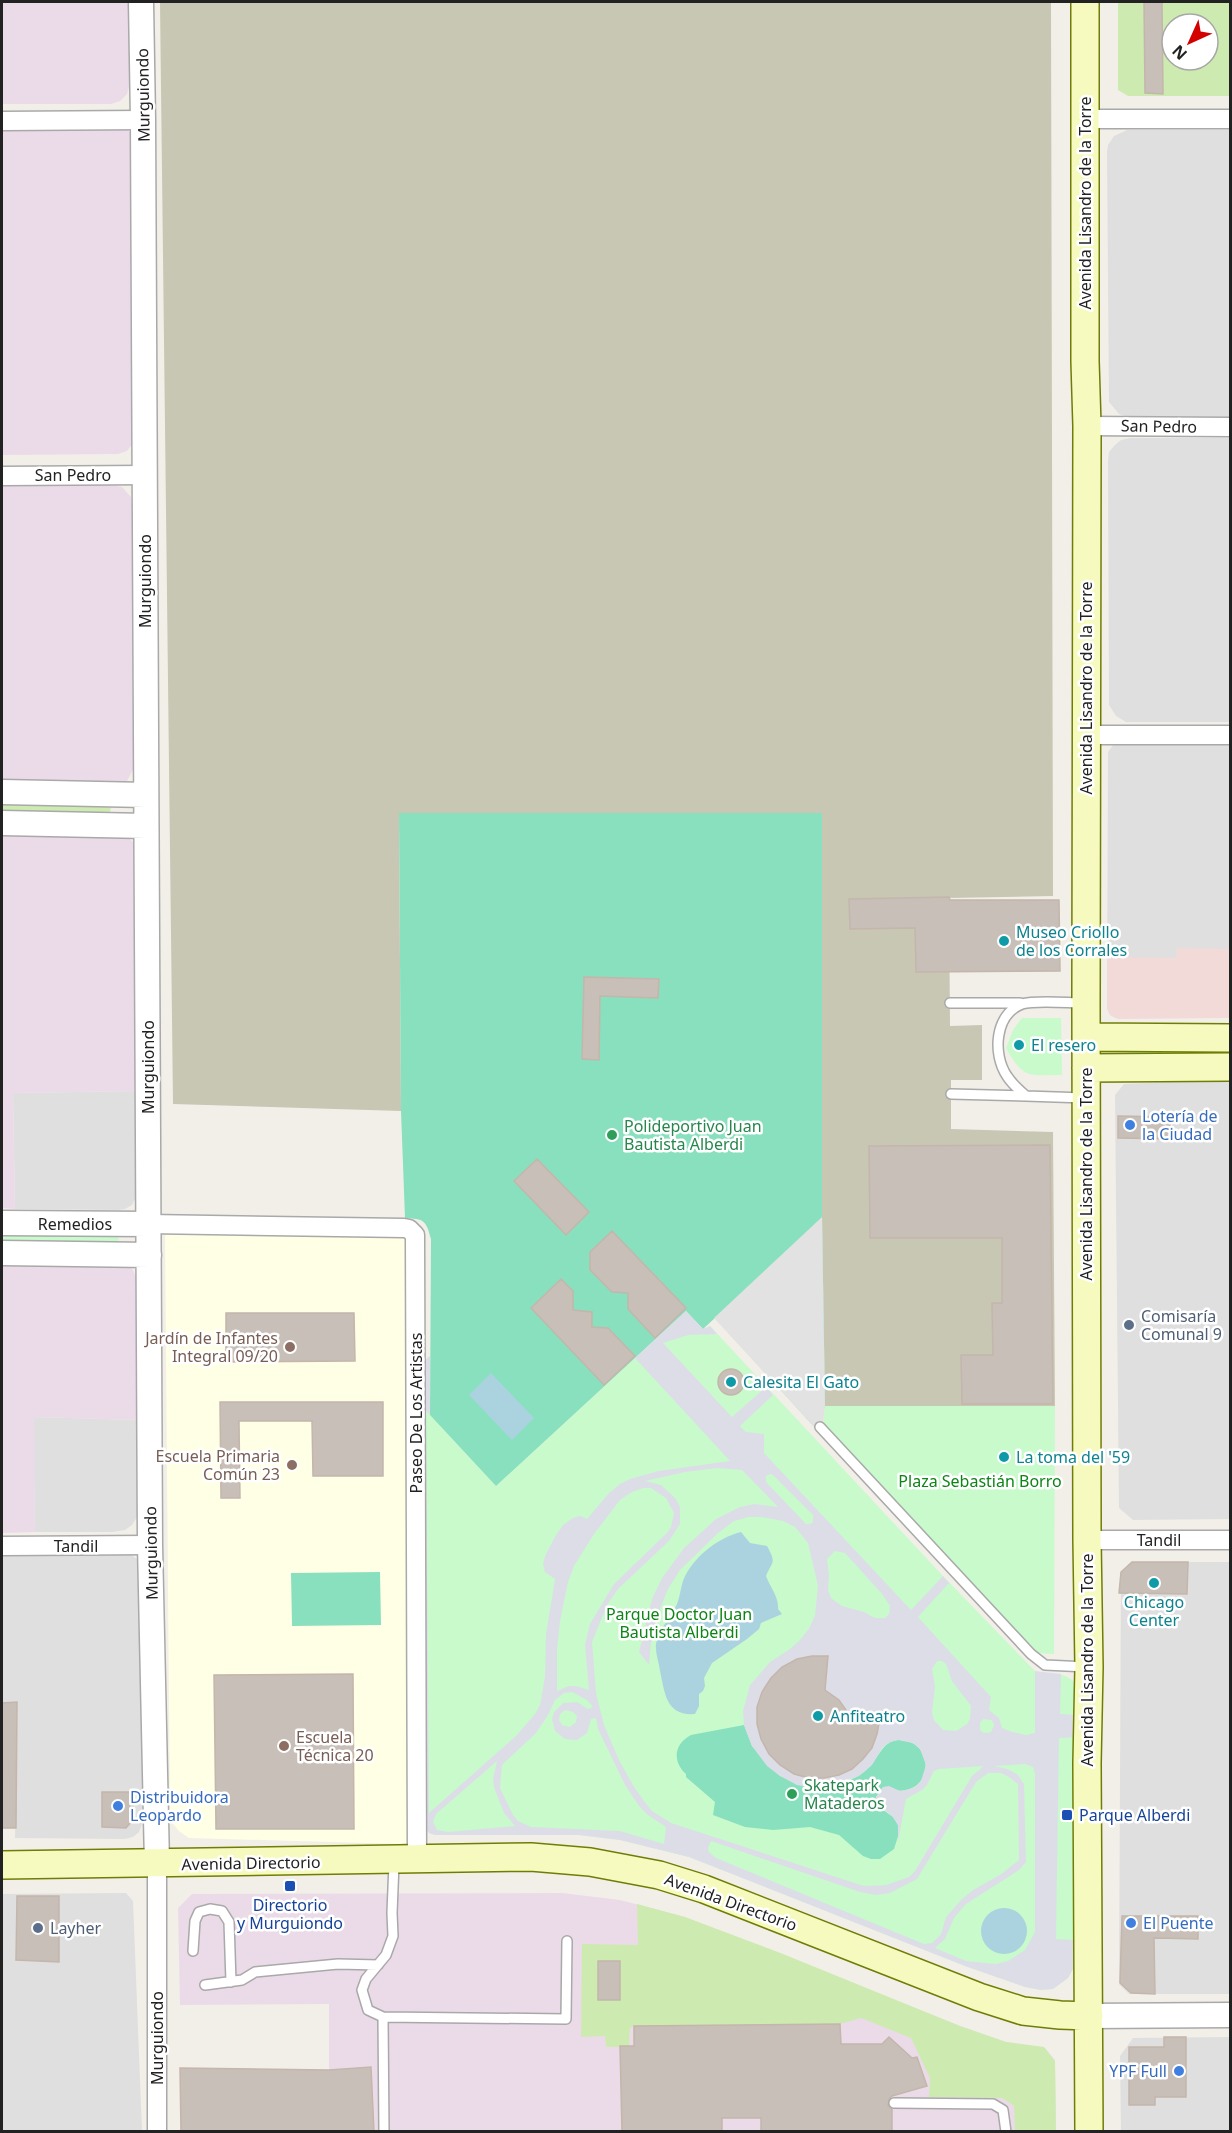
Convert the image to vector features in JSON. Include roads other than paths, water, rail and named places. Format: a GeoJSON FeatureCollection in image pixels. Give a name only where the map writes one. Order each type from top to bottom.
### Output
{"type":"FeatureCollection","features":[{"type":"Feature","properties":{"kind":"main road","name":"Avenida Lisandro de la Torre"},"geometry":{"type":"LineString","coordinates":[[1085,2],[1089,2132]]}},
{"type":"Feature","properties":{"kind":"main road"},"geometry":{"type":"LineString","coordinates":[[1086,1037],[1230,1038]]}},
{"type":"Feature","properties":{"kind":"main road"},"geometry":{"type":"LineString","coordinates":[[1086,1068],[1230,1067]]}},
{"type":"Feature","properties":{"kind":"main road","name":"Avenida Directorio"},"geometry":{"type":"LineString","coordinates":[[2,1865],[405,1861],[531,1857],[590,1862],[659,1875],[704,1889],[979,1997],[1023,2011],[1089,2016]]}},
{"type":"Feature","properties":{"kind":"street","name":"Murguiondo"},"geometry":{"type":"LineString","coordinates":[[141,2],[150,1545],[157,1864],[157,2132]]}},
{"type":"Feature","properties":{"kind":"street"},"geometry":{"type":"LineString","coordinates":[[1084,119],[1230,119]]}},
{"type":"Feature","properties":{"kind":"street"},"geometry":{"type":"LineString","coordinates":[[2,121],[143,120]]}},
{"type":"Feature","properties":{"kind":"street","name":"San Pedro"},"geometry":{"type":"LineString","coordinates":[[1087,426],[1230,427]]}},
{"type":"Feature","properties":{"kind":"street","name":"San Pedro"},"geometry":{"type":"LineString","coordinates":[[2,476],[145,475]]}},
{"type":"Feature","properties":{"kind":"street"},"geometry":{"type":"LineString","coordinates":[[1086,735],[1230,735]]}},
{"type":"Feature","properties":{"kind":"street"},"geometry":{"type":"LineString","coordinates":[[2,792],[146,795]]}},
{"type":"Feature","properties":{"kind":"street"},"geometry":{"type":"LineString","coordinates":[[2,823],[147,826]]}},
{"type":"Feature","properties":{"kind":"street","name":"Remedios"},"geometry":{"type":"LineString","coordinates":[[2,1223],[149,1224]]}},
{"type":"Feature","properties":{"kind":"street","name":"Paseo De Los Artistas"},"geometry":{"type":"LineString","coordinates":[[149,1224],[404,1228],[409,1229],[415,1235],[405,1861]]}},
{"type":"Feature","properties":{"kind":"street","name":"Remedios"},"geometry":{"type":"LineString","coordinates":[[2,1253],[149,1255]]}},
{"type":"Feature","properties":{"kind":"street","name":"Tandil"},"geometry":{"type":"LineString","coordinates":[[1087,1540],[1230,1540]]}},
{"type":"Feature","properties":{"kind":"street","name":"Tandil"},"geometry":{"type":"LineString","coordinates":[[2,1546],[150,1545]]}},
{"type":"Feature","properties":{"kind":"street","name":"Avenida Directorio"},"geometry":{"type":"LineString","coordinates":[[1089,2016],[1230,2016]]}},
{"type":"Feature","properties":{"kind":"lane"},"geometry":{"type":"LineString","coordinates":[[950,1003],[1086,1003]]}},
{"type":"Feature","properties":{"kind":"lane"},"geometry":{"type":"LineString","coordinates":[[1026,1003],[1013,1008],[1004,1017],[999,1033],[1001,1066],[1007,1077],[1026,1096]]}},
{"type":"Feature","properties":{"kind":"lane"},"geometry":{"type":"LineString","coordinates":[[951,1094],[1086,1098]]}},
{"type":"Feature","properties":{"kind":"lane"},"geometry":{"type":"LineString","coordinates":[[820,1427],[1030,1654],[1045,1665],[1089,1667]]}},
{"type":"Feature","properties":{"kind":"lane"},"geometry":{"type":"LineString","coordinates":[[405,1861],[392,1912],[391,1945],[366,1978],[362,1990],[368,2010],[383,2017],[566,2019],[567,1941]]}},
{"type":"Feature","properties":{"kind":"lane"},"geometry":{"type":"LineString","coordinates":[[194,1951],[195,1921],[199,1912],[210,1909],[222,1911],[229,1922],[231,1982]]}},
{"type":"Feature","properties":{"kind":"lane"},"geometry":{"type":"LineString","coordinates":[[205,1984],[242,1980],[255,1972],[338,1964],[378,1965]]}},
{"type":"Feature","properties":{"kind":"lane"},"geometry":{"type":"LineString","coordinates":[[383,2017],[384,2132]]}},
{"type":"Feature","properties":{"kind":"lane"},"geometry":{"type":"LineString","coordinates":[[894,2103],[993,2104],[1004,2110],[1006,2132]]}},
{"type":"Feature","properties":{"kind":"water"},"geometry":{"type":"Polygon","coordinates":[[[491,1373],[534,1418],[512,1440],[469,1395],[491,1373]]]}},
{"type":"Feature","properties":{"kind":"water"},"geometry":{"type":"Polygon","coordinates":[[[741,1532],[750,1543],[767,1546],[772,1556],[766,1576],[782,1614],[761,1623],[759,1629],[747,1639],[712,1663],[704,1678],[705,1686],[699,1694],[699,1706],[695,1714],[685,1714],[668,1702],[657,1654],[657,1639],[677,1605],[683,1581],[692,1564],[714,1544],[741,1532]]]}},
{"type":"Feature","properties":{"kind":"water"},"geometry":{"type":"Polygon","coordinates":[[[1004,1908],[1020,1915],[1027,1931],[1020,1947],[1004,1954],[988,1947],[981,1931],[988,1915],[1004,1908]]]}},
{"type":"Feature","properties":{"kind":"place","name":"Museo Criollo de los Corrales"},"geometry":{"type":"Point","coordinates":[1004,941]}},
{"type":"Feature","properties":{"kind":"place","name":"El resero"},"geometry":{"type":"Point","coordinates":[1019,1045]}},
{"type":"Feature","properties":{"kind":"place","name":"Lotería de la Ciudad"},"geometry":{"type":"Point","coordinates":[1130,1125]}},
{"type":"Feature","properties":{"kind":"place","name":"Polideportivo Juan Bautista Alberdi"},"geometry":{"type":"Point","coordinates":[612,1135]}},
{"type":"Feature","properties":{"kind":"place","name":"Comisaría Comunal 9"},"geometry":{"type":"Point","coordinates":[1129,1325]}},
{"type":"Feature","properties":{"kind":"place","name":"Jardín de Infantes Integral 09/20"},"geometry":{"type":"Point","coordinates":[290,1347]}},
{"type":"Feature","properties":{"kind":"place","name":"Calesita El Gato"},"geometry":{"type":"Point","coordinates":[731,1382]}},
{"type":"Feature","properties":{"kind":"place","name":"La toma del '59"},"geometry":{"type":"Point","coordinates":[1004,1457]}},
{"type":"Feature","properties":{"kind":"place","name":"Escuela Primaria Común 23"},"geometry":{"type":"Point","coordinates":[292,1465]}},
{"type":"Feature","properties":{"kind":"place","name":"Chicago Center"},"geometry":{"type":"Point","coordinates":[1154,1583]}},
{"type":"Feature","properties":{"kind":"place","name":"Anfiteatro"},"geometry":{"type":"Point","coordinates":[818,1716]}},
{"type":"Feature","properties":{"kind":"place","name":"Escuela Técnica 20"},"geometry":{"type":"Point","coordinates":[284,1746]}},
{"type":"Feature","properties":{"kind":"place","name":"Skatepark Mataderos"},"geometry":{"type":"Point","coordinates":[792,1794]}},
{"type":"Feature","properties":{"kind":"place","name":"Distribuidora Leopardo"},"geometry":{"type":"Point","coordinates":[118,1806]}},
{"type":"Feature","properties":{"kind":"place","name":"Parque Alberdi"},"geometry":{"type":"Point","coordinates":[1067,1815]}},
{"type":"Feature","properties":{"kind":"place","name":"Directorio y Murguiondo"},"geometry":{"type":"Point","coordinates":[290,1886]}},
{"type":"Feature","properties":{"kind":"place","name":"El Puente"},"geometry":{"type":"Point","coordinates":[1131,1923]}},
{"type":"Feature","properties":{"kind":"place","name":"Layher"},"geometry":{"type":"Point","coordinates":[38,1928]}},
{"type":"Feature","properties":{"kind":"place","name":"YPF Full"},"geometry":{"type":"Point","coordinates":[1179,2071]}},
{"type":"Feature","properties":{"kind":"park label","name":"Plaza Sebastián Borro"},"geometry":{"type":"Point","coordinates":[980,1481]}},
{"type":"Feature","properties":{"kind":"park label","name":"Parque Doctor Juan Bautista Alberdi"},"geometry":{"type":"Point","coordinates":[679,1623]}}]}
